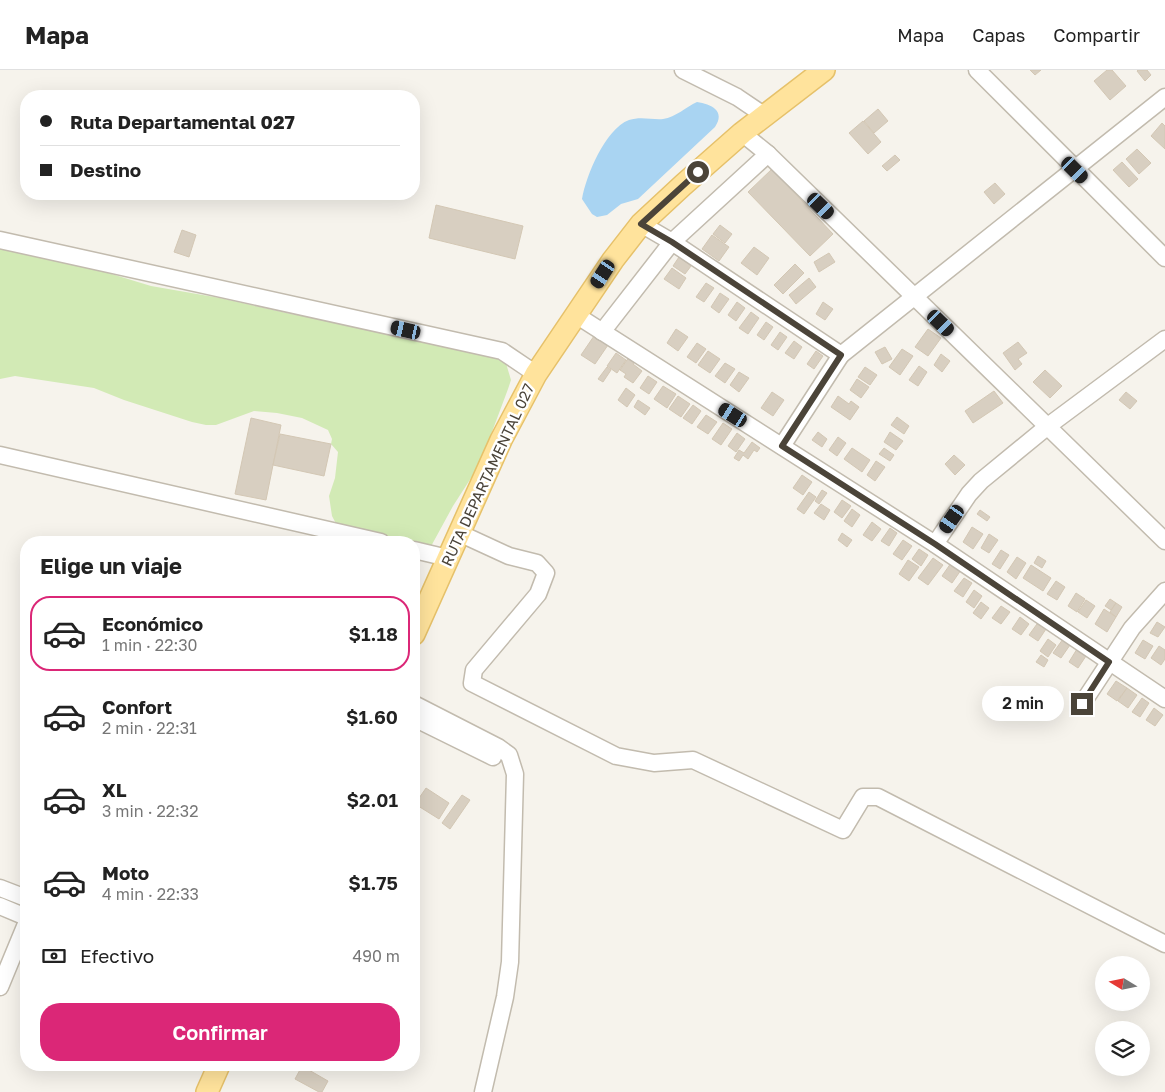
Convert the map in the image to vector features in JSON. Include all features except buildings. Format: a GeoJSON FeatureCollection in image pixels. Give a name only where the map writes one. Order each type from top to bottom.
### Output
{"type":"FeatureCollection","features":[{"type":"Feature","properties":{"kind":"main road","name":"RUTA DEPARTAMENTAL 027"},"geometry":{"type":"LineString","coordinates":[[420,621],[501,440],[536,374],[613,260],[641,224],[742,133],[824,70]]}},
{"type":"Feature","properties":{"kind":"main road"},"geometry":{"type":"LineString","coordinates":[[207,1092],[216,1071]]}},
{"type":"Feature","properties":{"kind":"street"},"geometry":{"type":"LineString","coordinates":[[683,70],[737,97],[765,116]]}},
{"type":"Feature","properties":{"kind":"street"},"geometry":{"type":"LineString","coordinates":[[977,70],[1165,258]]}},
{"type":"Feature","properties":{"kind":"street"},"geometry":{"type":"LineString","coordinates":[[782,446],[841,355],[1165,98]]}},
{"type":"Feature","properties":{"kind":"street"},"geometry":{"type":"LineString","coordinates":[[742,133],[768,154],[1165,541]]}},
{"type":"Feature","properties":{"kind":"street"},"geometry":{"type":"LineString","coordinates":[[602,332],[672,242],[768,154]]}},
{"type":"Feature","properties":{"kind":"street"},"geometry":{"type":"LineString","coordinates":[[641,224],[672,242],[841,355]]}},
{"type":"Feature","properties":{"kind":"street"},"geometry":{"type":"LineString","coordinates":[[0,240],[502,352],[536,374]]}},
{"type":"Feature","properties":{"kind":"street"},"geometry":{"type":"LineString","coordinates":[[576,316],[935,544],[1165,699]]}},
{"type":"Feature","properties":{"kind":"street"},"geometry":{"type":"LineString","coordinates":[[935,544],[969,494],[981,481],[1048,426],[1165,339]]}},
{"type":"Feature","properties":{"kind":"street"},"geometry":{"type":"LineString","coordinates":[[0,455],[354,536]]}},
{"type":"Feature","properties":{"kind":"street"},"geometry":{"type":"LineString","coordinates":[[460,533],[508,556],[537,563],[546,573],[538,594],[474,670],[472,683],[616,756],[654,763],[693,760],[843,830],[863,797],[878,797],[1162,946]]}},
{"type":"Feature","properties":{"kind":"street"},"geometry":{"type":"LineString","coordinates":[[420,551],[448,558]]}},
{"type":"Feature","properties":{"kind":"street"},"geometry":{"type":"LineString","coordinates":[[1082,704],[1132,628],[1165,591]]}},
{"type":"Feature","properties":{"kind":"street"},"geometry":{"type":"LineString","coordinates":[[420,707],[498,747],[509,755],[515,774],[510,962],[505,997],[483,1092]]}},
{"type":"Feature","properties":{"kind":"street"},"geometry":{"type":"LineString","coordinates":[[420,721],[498,760],[514,780]]}},
{"type":"Feature","properties":{"kind":"street"},"geometry":{"type":"LineString","coordinates":[[0,888],[20,896]]}},
{"type":"Feature","properties":{"kind":"street"},"geometry":{"type":"LineString","coordinates":[[0,906],[20,914]]}},
{"type":"Feature","properties":{"kind":"street"},"geometry":{"type":"LineString","coordinates":[[0,987],[20,939]]}},
{"type":"Feature","properties":{"kind":"green space"},"geometry":{"type":"Polygon","coordinates":[[[0,240],[151,286],[220,298],[291,314],[344,322],[374,331],[427,340],[505,360],[511,380],[480,464],[453,506],[429,550],[420,545],[420,536],[342,535],[332,516],[329,496],[335,478],[338,452],[331,444],[332,439],[328,430],[302,418],[254,411],[216,425],[206,425],[124,400],[94,388],[15,376],[0,379],[0,240]]]}},
{"type":"Feature","properties":{"kind":"water"},"geometry":{"type":"Polygon","coordinates":[[[697,102],[707,104],[718,113],[719,117],[715,127],[638,199],[621,204],[607,215],[597,217],[592,214],[582,199],[584,189],[598,154],[612,133],[629,120],[638,118],[668,118],[697,102]]]}},
{"type":"Feature","properties":{"kind":"route"},"geometry":{"type":"LineString","coordinates":[[698,172],[641,224],[672,242],[841,355],[782,446],[935,544],[1109,662],[1082,704]]}}]}
